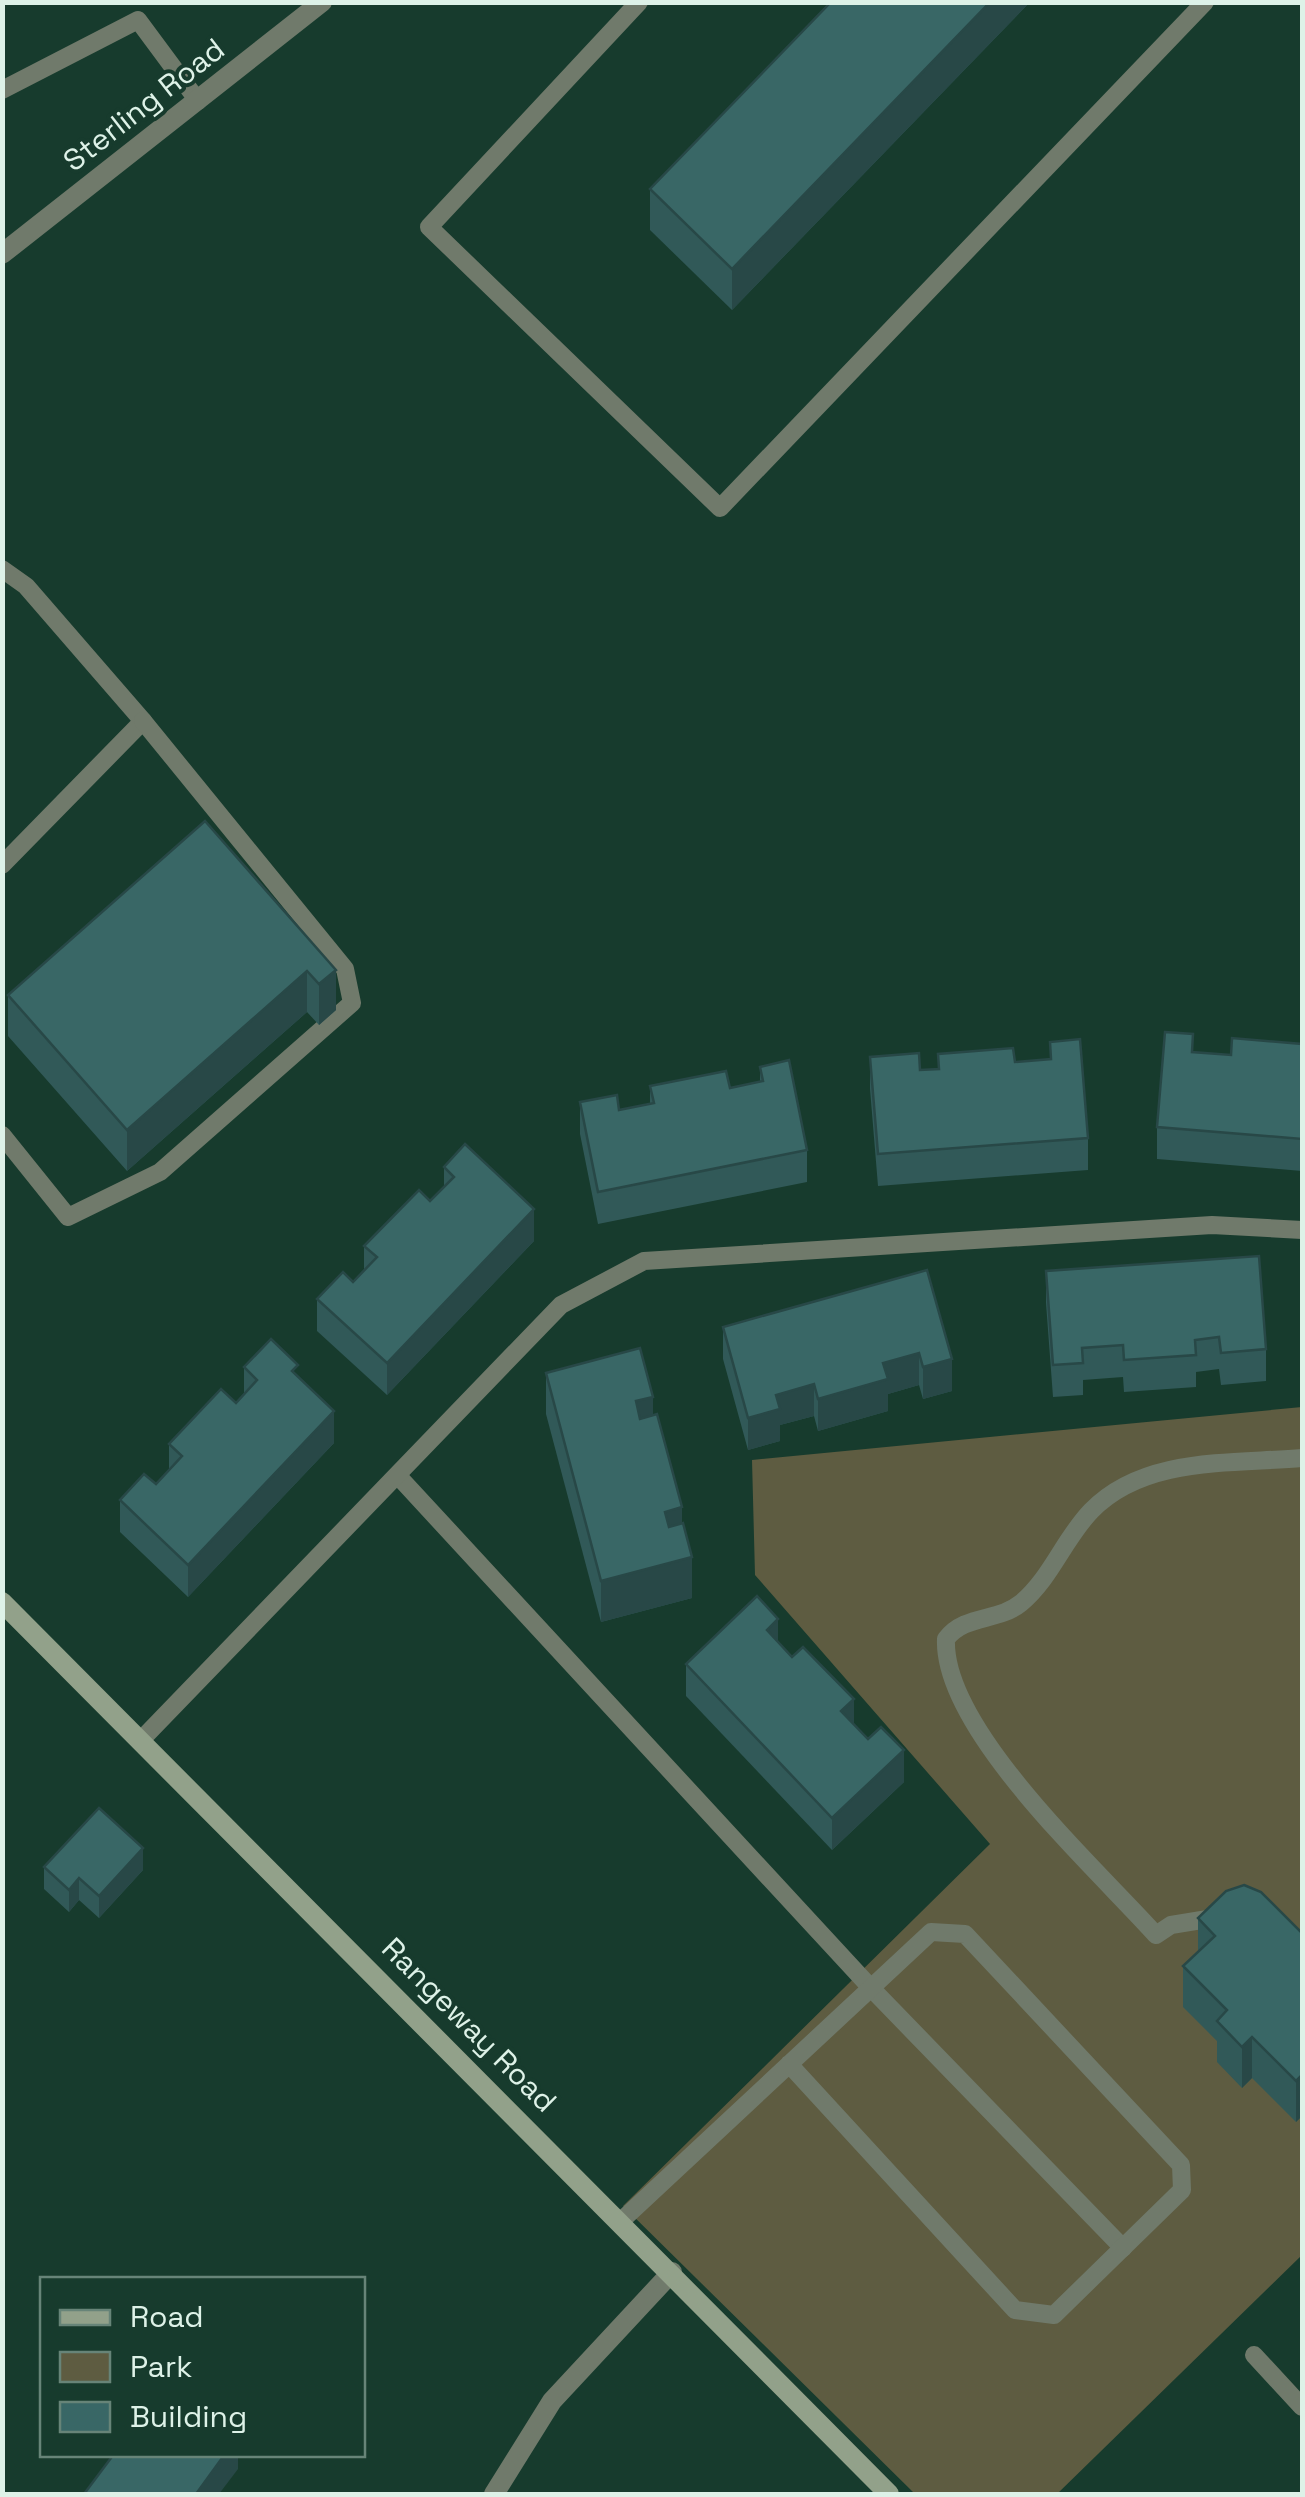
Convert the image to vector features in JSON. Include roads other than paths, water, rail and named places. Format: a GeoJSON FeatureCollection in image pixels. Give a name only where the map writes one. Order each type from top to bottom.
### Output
{"type":"FeatureCollection","features":[{"type":"Feature","properties":{"kind":"street","name":"Sterling Road"},"geometry":{"type":"LineString","coordinates":[[2,254],[322,2]]}},
{"type":"Feature","properties":{"kind":"street","name":"Rangeway Road"},"geometry":{"type":"LineString","coordinates":[[2,1602],[143,1738],[888,2494]]}},
{"type":"Feature","properties":{"kind":"street"},"geometry":{"type":"LineString","coordinates":[[494,2494],[552,2400],[672,2272]]}},
{"type":"Feature","properties":{"kind":"lane"},"geometry":{"type":"LineString","coordinates":[[640,2],[429,227],[720,508],[1205,2]]}},
{"type":"Feature","properties":{"kind":"lane"},"geometry":{"type":"LineString","coordinates":[[2,90],[135,11],[198,101]]}},
{"type":"Feature","properties":{"kind":"lane"},"geometry":{"type":"LineString","coordinates":[[2,569],[26,586],[143,721],[345,969],[352,1003],[160,1172],[68,1218],[2,1135]]}},
{"type":"Feature","properties":{"kind":"lane"},"geometry":{"type":"LineString","coordinates":[[2,865],[143,721]]}},
{"type":"Feature","properties":{"kind":"lane"},"geometry":{"type":"LineString","coordinates":[[143,1738],[561,1305],[644,1261],[1212,1224],[1302,1230]]}},
{"type":"Feature","properties":{"kind":"lane"},"geometry":{"type":"LineString","coordinates":[[1240,1918],[1171,1925],[1156,1935],[984,1740],[950,1678],[946,1639],[955,1627],[1016,1608],[1048,1574],[1089,1513],[1126,1482],[1182,1468],[1302,1458]]}},
{"type":"Feature","properties":{"kind":"lane"},"geometry":{"type":"LineString","coordinates":[[399,1477],[871,1988],[1123,2248]]}},
{"type":"Feature","properties":{"kind":"lane"},"geometry":{"type":"LineString","coordinates":[[620,2221],[931,1932],[965,1934],[1181,2164],[1182,2190],[1054,2315],[1015,2310],[789,2064]]}},
{"type":"Feature","properties":{"kind":"lane"},"geometry":{"type":"LineString","coordinates":[[1254,2355],[1302,2407]]}}]}
